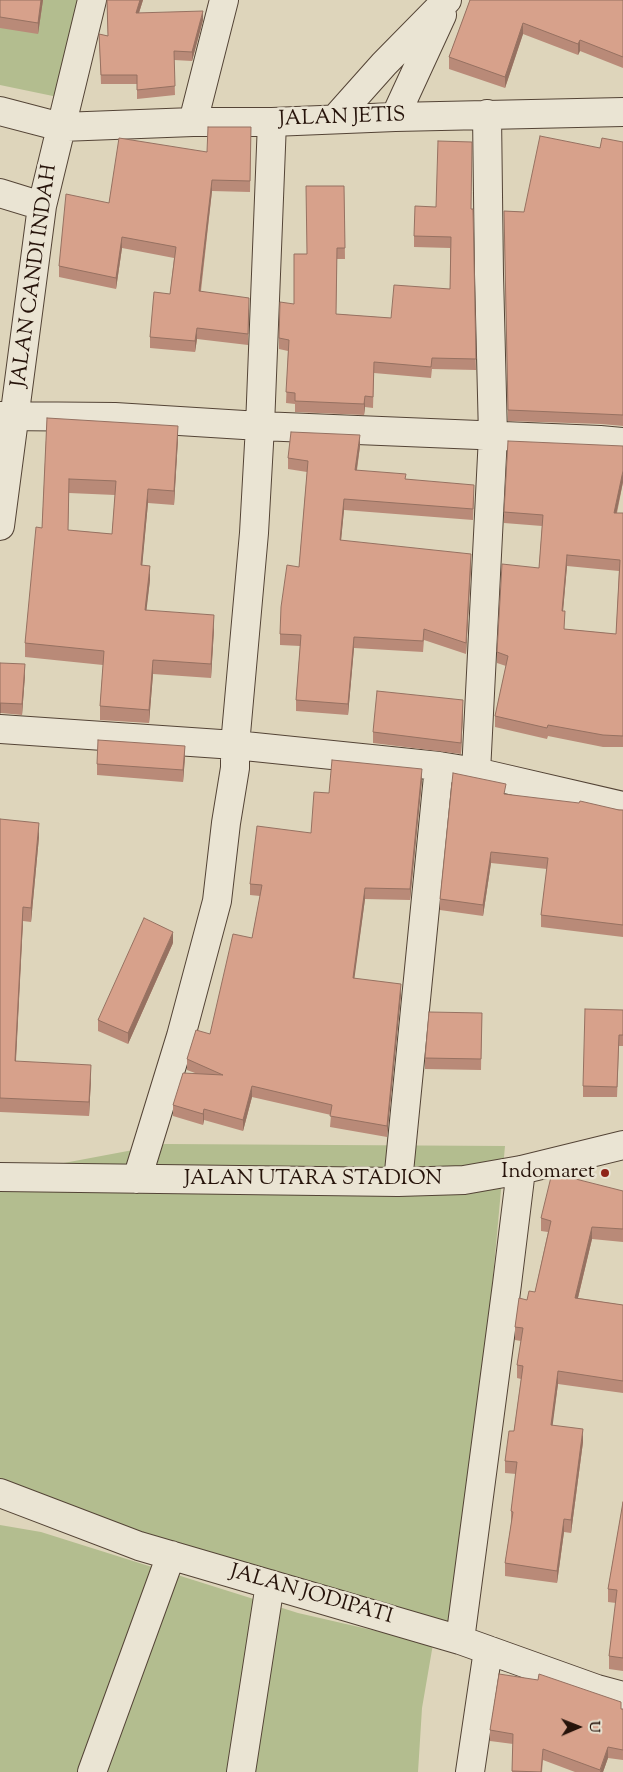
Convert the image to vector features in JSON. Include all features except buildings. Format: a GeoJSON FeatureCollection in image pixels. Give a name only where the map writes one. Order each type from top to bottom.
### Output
{"type":"FeatureCollection","features":[{"type":"Feature","properties":{"kind":"street","name":"JALAN CANDI INDAH"},"geometry":{"type":"LineString","coordinates":[[0,526],[8,416],[42,206],[92,0]]}},
{"type":"Feature","properties":{"kind":"street"},"geometry":{"type":"LineString","coordinates":[[194,122],[224,0]]}},
{"type":"Feature","properties":{"kind":"street"},"geometry":{"type":"LineString","coordinates":[[395,117],[448,0]]}},
{"type":"Feature","properties":{"kind":"street"},"geometry":{"type":"LineString","coordinates":[[335,119],[384,64],[448,0]]}},
{"type":"Feature","properties":{"kind":"street","name":"JALAN JETIS"},"geometry":{"type":"LineString","coordinates":[[0,111],[61,127],[487,114],[623,112]]}},
{"type":"Feature","properties":{"kind":"street"},"geometry":{"type":"LineString","coordinates":[[476,772],[493,436],[487,114]]}},
{"type":"Feature","properties":{"kind":"street"},"geometry":{"type":"LineString","coordinates":[[137,1178],[180,1036],[217,901],[226,823],[235,768],[235,744],[254,533],[272,122]]}},
{"type":"Feature","properties":{"kind":"street"},"geometry":{"type":"LineString","coordinates":[[0,193],[42,206]]}},
{"type":"Feature","properties":{"kind":"street"},"geometry":{"type":"LineString","coordinates":[[8,416],[115,417],[260,426],[623,442]]}},
{"type":"Feature","properties":{"kind":"street"},"geometry":{"type":"LineString","coordinates":[[0,729],[235,744],[439,766],[476,772],[623,806]]}},
{"type":"Feature","properties":{"kind":"street"},"geometry":{"type":"LineString","coordinates":[[398,1182],[439,766]]}},
{"type":"Feature","properties":{"kind":"street","name":"JALAN UTARA STADION"},"geometry":{"type":"LineString","coordinates":[[0,1177],[398,1182],[464,1180],[521,1170],[623,1145]]}},
{"type":"Feature","properties":{"kind":"street"},"geometry":{"type":"LineString","coordinates":[[460,1640],[521,1170]]}},
{"type":"Feature","properties":{"kind":"street","name":"JALAN JODIPATI"},"geometry":{"type":"LineString","coordinates":[[0,1492],[139,1546],[460,1640],[596,1689],[623,1696]]}},
{"type":"Feature","properties":{"kind":"street"},"geometry":{"type":"LineString","coordinates":[[92,1772],[171,1555]]}},
{"type":"Feature","properties":{"kind":"street"},"geometry":{"type":"LineString","coordinates":[[241,1772],[270,1584]]}},
{"type":"Feature","properties":{"kind":"street"},"geometry":{"type":"LineString","coordinates":[[470,1772],[488,1650]]}},
{"type":"Feature","properties":{"kind":"green space"},"geometry":{"type":"Polygon","coordinates":[[[0,0],[101,0],[77,101],[0,85],[0,0]]]}},
{"type":"Feature","properties":{"kind":"green space"},"geometry":{"type":"Polygon","coordinates":[[[165,1144],[505,1146],[460,1641],[141,1534],[0,1509],[0,1175],[165,1144]]]}},
{"type":"Feature","properties":{"kind":"green space"},"geometry":{"type":"Polygon","coordinates":[[[0,1525],[41,1532],[298,1613],[433,1644],[422,1708],[418,1772],[0,1772],[0,1525]]]}},
{"type":"Feature","properties":{"kind":"place","name":"Indomaret"},"geometry":{"type":"Point","coordinates":[605,1173]}}]}
